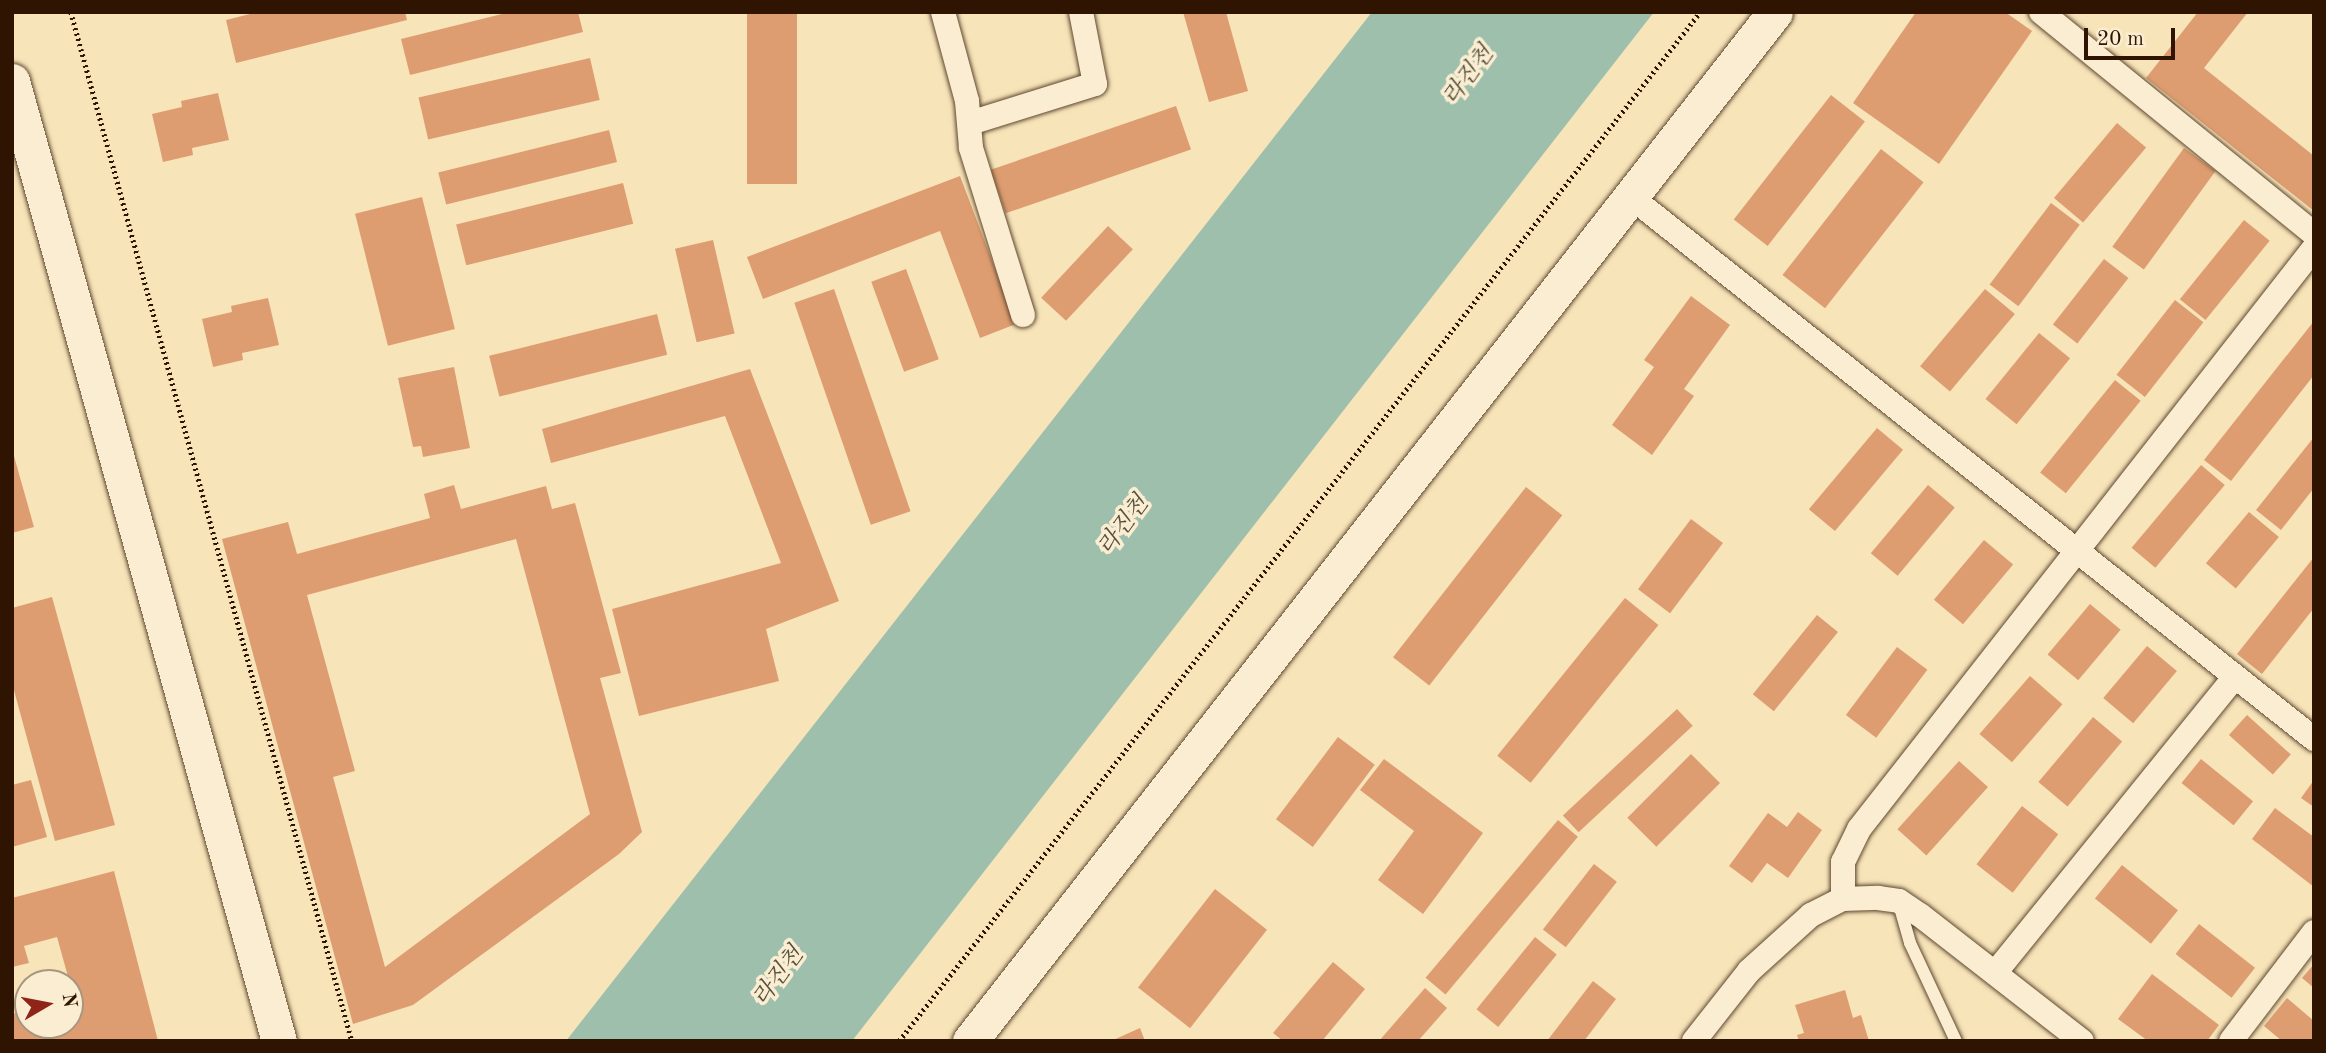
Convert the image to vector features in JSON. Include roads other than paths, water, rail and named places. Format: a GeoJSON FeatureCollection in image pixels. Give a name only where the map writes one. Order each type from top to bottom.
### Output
{"type":"FeatureCollection","features":[{"type":"Feature","properties":{"kind":"street"},"geometry":{"type":"LineString","coordinates":[[943,12],[970,123],[971,148],[1023,315]]}},
{"type":"Feature","properties":{"kind":"street"},"geometry":{"type":"LineString","coordinates":[[970,123],[1095,83],[1081,12]]}},
{"type":"Feature","properties":{"kind":"street"},"geometry":{"type":"LineString","coordinates":[[970,1041],[1775,12]]}},
{"type":"Feature","properties":{"kind":"street"},"geometry":{"type":"LineString","coordinates":[[2040,12],[2314,234]]}},
{"type":"Feature","properties":{"kind":"street"},"geometry":{"type":"LineString","coordinates":[[12,81],[278,1041]]}},
{"type":"Feature","properties":{"kind":"street"},"geometry":{"type":"LineString","coordinates":[[1631,197],[2073,551],[2314,739]]}},
{"type":"Feature","properties":{"kind":"street"},"geometry":{"type":"LineString","coordinates":[[1843,899],[1843,862],[1859,829],[2073,551],[2314,248]]}},
{"type":"Feature","properties":{"kind":"street"},"geometry":{"type":"LineString","coordinates":[[1995,973],[2234,678]]}},
{"type":"Feature","properties":{"kind":"street"},"geometry":{"type":"LineString","coordinates":[[1694,1041],[1749,971],[1811,915],[1843,899],[1899,901],[2082,1041]]}},
{"type":"Feature","properties":{"kind":"street"},"geometry":{"type":"LineString","coordinates":[[2231,1041],[2314,932]]}},
{"type":"Feature","properties":{"kind":"lane"},"geometry":{"type":"LineString","coordinates":[[1899,901],[1910,943],[1956,1041]]}},
{"type":"Feature","properties":{"kind":"water","name":"라진천"},"geometry":{"type":"Polygon","coordinates":[[[1372,12],[1654,12],[852,1041],[566,1041],[1372,12]]]}}]}
